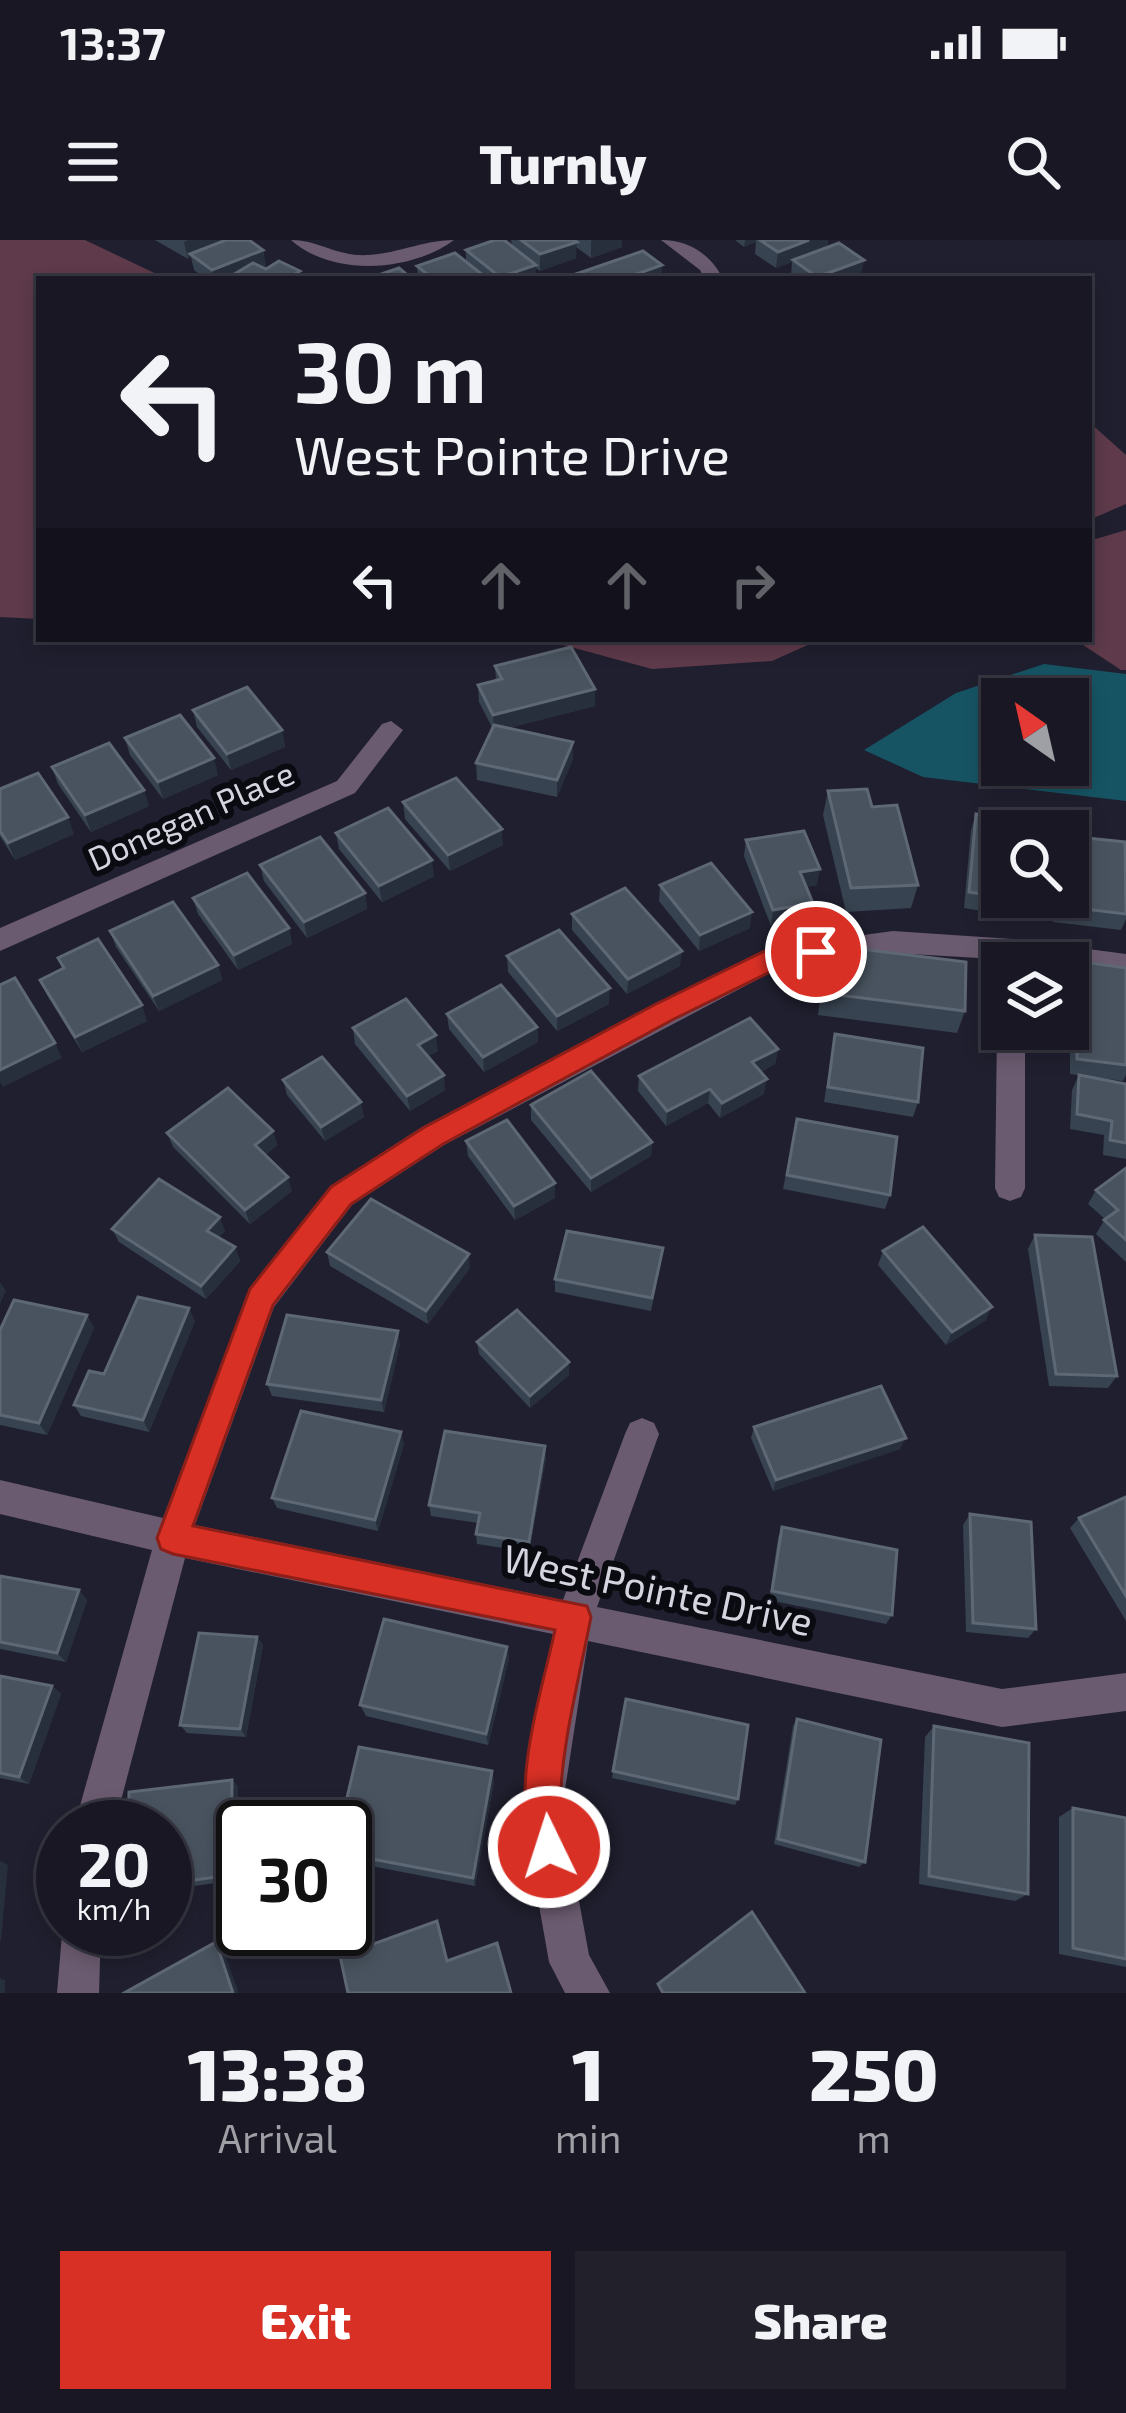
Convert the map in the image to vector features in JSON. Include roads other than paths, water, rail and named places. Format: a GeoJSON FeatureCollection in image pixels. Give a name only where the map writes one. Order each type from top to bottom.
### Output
{"type":"FeatureCollection","features":[{"type":"Feature","properties":{"kind":"street"},"geometry":{"type":"LineString","coordinates":[[300,240],[328,258],[357,263],[392,258],[445,240]]}},
{"type":"Feature","properties":{"kind":"street"},"geometry":{"type":"LineString","coordinates":[[670,240],[709,267],[713,276]]}},
{"type":"Feature","properties":{"kind":"street","name":"Donegan Place"},"geometry":{"type":"LineString","coordinates":[[0,940],[346,787],[391,730]]}},
{"type":"Feature","properties":{"kind":"street"},"geometry":{"type":"LineString","coordinates":[[101,1800],[173,1538],[261,1298],[341,1196],[433,1136],[778,956],[893,942],[981,953]]}},
{"type":"Feature","properties":{"kind":"street"},"geometry":{"type":"LineString","coordinates":[[1089,962],[1126,965]]}},
{"type":"Feature","properties":{"kind":"street"},"geometry":{"type":"LineString","coordinates":[[1010,1188],[1011,1050]]}},
{"type":"Feature","properties":{"kind":"street"},"geometry":{"type":"LineString","coordinates":[[589,1993],[571,1962],[542,1809],[554,1716],[575,1617],[642,1434]]}},
{"type":"Feature","properties":{"kind":"street","name":"West Pointe Drive"},"geometry":{"type":"LineString","coordinates":[[0,1497],[173,1538],[1002,1708],[1126,1692]]}},
{"type":"Feature","properties":{"kind":"street"},"geometry":{"type":"LineString","coordinates":[[78,1993],[80,1956]]}},
{"type":"Feature","properties":{"kind":"water"},"geometry":{"type":"Polygon","coordinates":[[[1044,664],[1126,674],[1126,801],[999,786],[1089,786],[1089,678],[1002,678],[1044,664]]]}},
{"type":"Feature","properties":{"kind":"water"},"geometry":{"type":"Polygon","coordinates":[[[981,685],[981,784],[923,777],[864,750],[956,693],[981,685]]]}}]}
